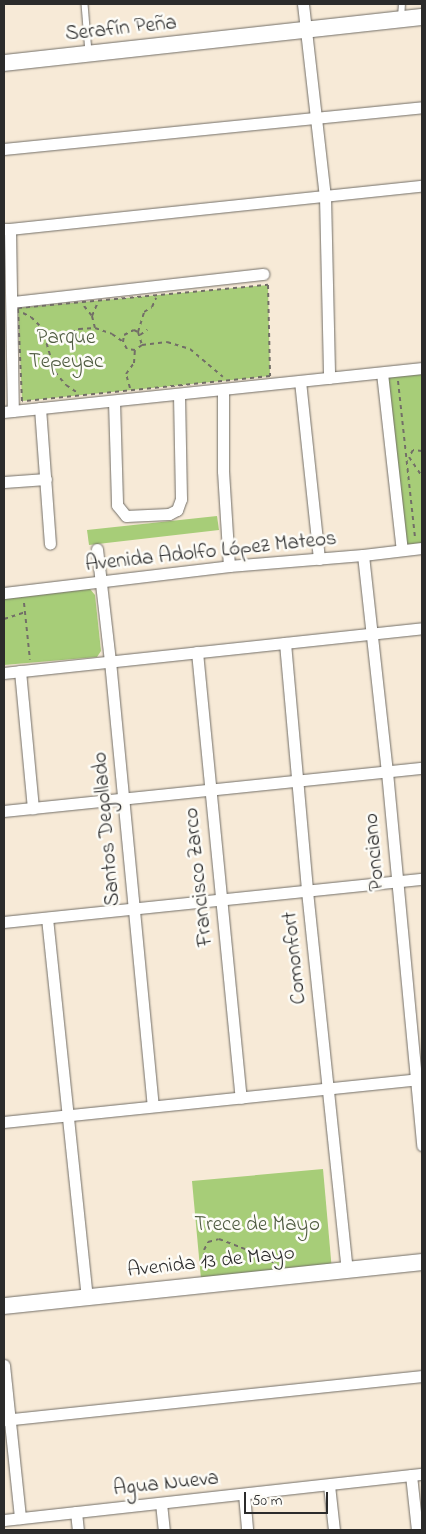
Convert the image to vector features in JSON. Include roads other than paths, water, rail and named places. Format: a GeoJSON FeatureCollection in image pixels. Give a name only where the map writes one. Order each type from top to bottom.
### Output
{"type":"FeatureCollection","features":[{"type":"Feature","properties":{"kind":"main road","name":"Serafín Peña"},"geometry":{"type":"LineString","coordinates":[[4,64],[306,30],[401,12],[422,18]]}},
{"type":"Feature","properties":{"kind":"main road","name":"Avenida 13 de Mayo"},"geometry":{"type":"LineString","coordinates":[[4,1306],[422,1262]]}},
{"type":"Feature","properties":{"kind":"street"},"geometry":{"type":"LineString","coordinates":[[302,4],[325,196],[329,378]]}},
{"type":"Feature","properties":{"kind":"street"},"geometry":{"type":"LineString","coordinates":[[4,149],[422,106]]}},
{"type":"Feature","properties":{"kind":"street"},"geometry":{"type":"LineString","coordinates":[[422,186],[7,229],[15,305],[8,411],[179,394],[225,385],[300,381],[422,368]]}},
{"type":"Feature","properties":{"kind":"street"},"geometry":{"type":"LineString","coordinates":[[15,305],[264,274]]}},
{"type":"Feature","properties":{"kind":"street"},"geometry":{"type":"LineString","coordinates":[[382,372],[402,550]]}},
{"type":"Feature","properties":{"kind":"street"},"geometry":{"type":"LineString","coordinates":[[300,381],[319,559]]}},
{"type":"Feature","properties":{"kind":"street"},"geometry":{"type":"LineString","coordinates":[[225,385],[223,471],[229,566]]}},
{"type":"Feature","properties":{"kind":"street"},"geometry":{"type":"LineString","coordinates":[[114,401],[115,499],[120,512],[126,516],[169,514],[177,510],[181,499],[179,394]]}},
{"type":"Feature","properties":{"kind":"street"},"geometry":{"type":"LineString","coordinates":[[40,408],[50,544]]}},
{"type":"Feature","properties":{"kind":"street"},"geometry":{"type":"LineString","coordinates":[[4,482],[46,479]]}},
{"type":"Feature","properties":{"kind":"street","name":"Avenida Adolfo López Mateos"},"geometry":{"type":"LineString","coordinates":[[4,592],[229,566],[422,548]]}},
{"type":"Feature","properties":{"kind":"street","name":"Santos Degollado"},"geometry":{"type":"LineString","coordinates":[[97,549],[110,661],[153,1106]]}},
{"type":"Feature","properties":{"kind":"street","name":"Ponciano"},"geometry":{"type":"LineString","coordinates":[[363,555],[387,772],[396,882],[419,1080],[422,1145]]}},
{"type":"Feature","properties":{"kind":"street"},"geometry":{"type":"LineString","coordinates":[[4,673],[422,628]]}},
{"type":"Feature","properties":{"kind":"street","name":"Comonfort"},"geometry":{"type":"LineString","coordinates":[[285,643],[296,781],[347,1269]]}},
{"type":"Feature","properties":{"kind":"street","name":"Francisco Zarco"},"geometry":{"type":"LineString","coordinates":[[197,652],[209,790],[241,1098]]}},
{"type":"Feature","properties":{"kind":"street"},"geometry":{"type":"LineString","coordinates":[[25,671],[33,808]]}},
{"type":"Feature","properties":{"kind":"street"},"geometry":{"type":"LineString","coordinates":[[4,812],[422,768]]}},
{"type":"Feature","properties":{"kind":"street"},"geometry":{"type":"LineString","coordinates":[[4,922],[422,879]]}},
{"type":"Feature","properties":{"kind":"street"},"geometry":{"type":"LineString","coordinates":[[47,918],[87,1297]]}},
{"type":"Feature","properties":{"kind":"street"},"geometry":{"type":"LineString","coordinates":[[4,1122],[419,1080]]}},
{"type":"Feature","properties":{"kind":"street"},"geometry":{"type":"LineString","coordinates":[[4,1365],[7,1420],[20,1518]]}},
{"type":"Feature","properties":{"kind":"street"},"geometry":{"type":"LineString","coordinates":[[7,1420],[422,1376]]}},
{"type":"Feature","properties":{"kind":"street"},"geometry":{"type":"LineString","coordinates":[[417,1475],[417,1530]]}},
{"type":"Feature","properties":{"kind":"street","name":"Agua Nueva"},"geometry":{"type":"LineString","coordinates":[[4,1520],[417,1475]]}},
{"type":"Feature","properties":{"kind":"street"},"geometry":{"type":"LineString","coordinates":[[328,1485],[334,1530]]}},
{"type":"Feature","properties":{"kind":"street"},"geometry":{"type":"LineString","coordinates":[[244,1494],[247,1530]]}},
{"type":"Feature","properties":{"kind":"street"},"geometry":{"type":"LineString","coordinates":[[161,1503],[164,1530]]}},
{"type":"Feature","properties":{"kind":"street"},"geometry":{"type":"LineString","coordinates":[[76,1512],[78,1530]]}},
{"type":"Feature","properties":{"kind":"lane"},"geometry":{"type":"LineString","coordinates":[[84,4],[89,53]]}},
{"type":"Feature","properties":{"kind":"park label","name":"Parque Tepeyac"},"geometry":{"type":"Point","coordinates":[66,350]}},
{"type":"Feature","properties":{"kind":"park label","name":"Trece de Mayo"},"geometry":{"type":"Point","coordinates":[257,1225]}}]}
